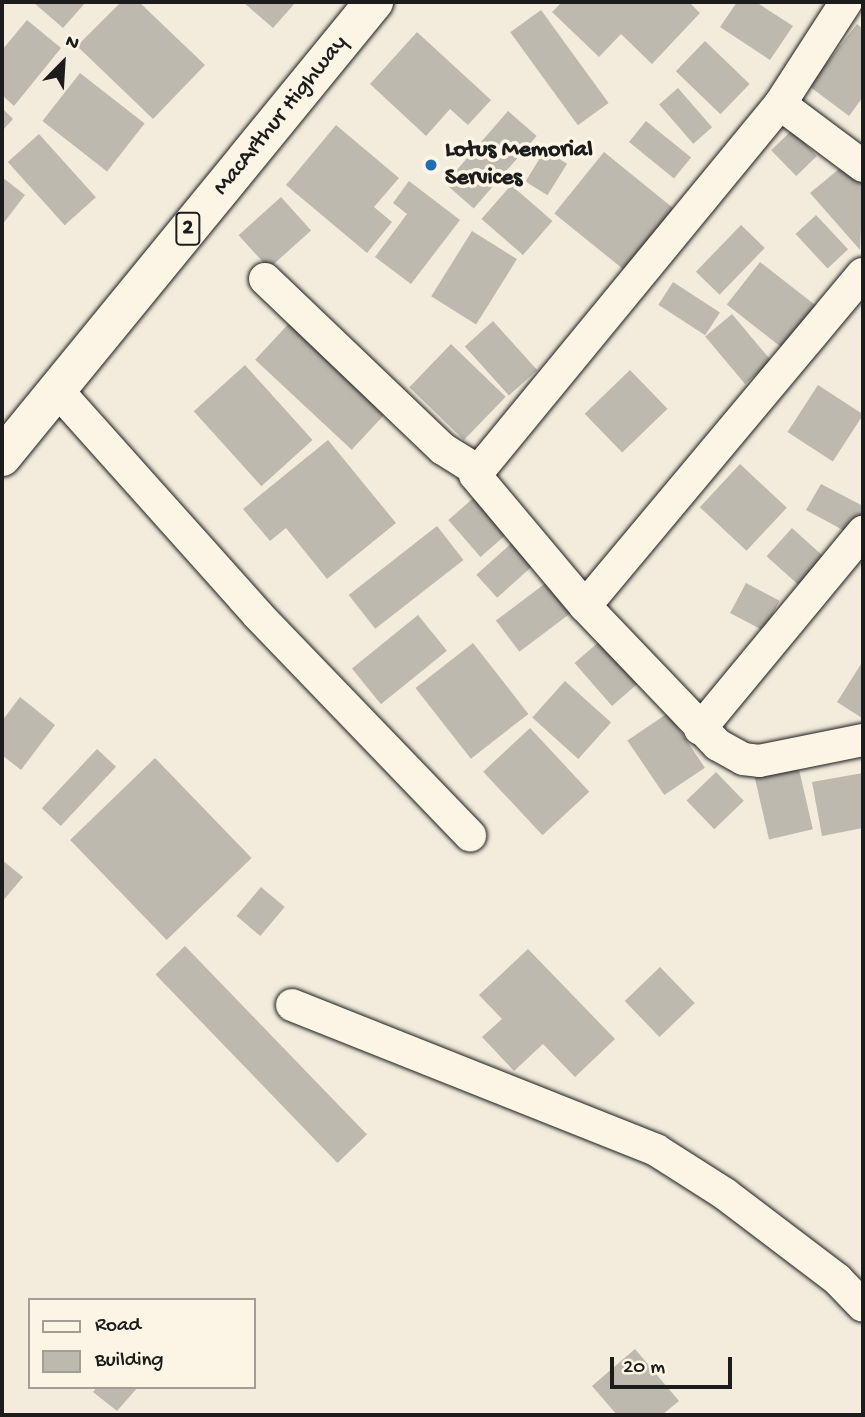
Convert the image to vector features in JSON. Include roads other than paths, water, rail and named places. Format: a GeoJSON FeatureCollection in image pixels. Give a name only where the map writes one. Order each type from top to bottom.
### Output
{"type":"FeatureCollection","features":[{"type":"Feature","properties":{"kind":"highway","name":"MacArthur Highway"},"geometry":{"type":"LineString","coordinates":[[2,457],[374,2]]}},
{"type":"Feature","properties":{"kind":"street"},"geometry":{"type":"LineString","coordinates":[[475,469],[780,104],[846,2]]}},
{"type":"Feature","properties":{"kind":"street"},"geometry":{"type":"LineString","coordinates":[[780,104],[863,166]]}},
{"type":"Feature","properties":{"kind":"street"},"geometry":{"type":"LineString","coordinates":[[585,606],[863,274]]}},
{"type":"Feature","properties":{"kind":"street"},"geometry":{"type":"LineString","coordinates":[[265,279],[443,449],[475,469],[479,481],[585,606],[700,729],[730,753],[759,761],[863,740]]}},
{"type":"Feature","properties":{"kind":"street"},"geometry":{"type":"LineString","coordinates":[[57,390],[249,605],[470,835]]}},
{"type":"Feature","properties":{"kind":"street"},"geometry":{"type":"LineString","coordinates":[[700,729],[863,532]]}},
{"type":"Feature","properties":{"kind":"street"},"geometry":{"type":"LineString","coordinates":[[292,1005],[656,1150],[725,1194],[837,1279],[863,1306]]}},
{"type":"Feature","properties":{"kind":"place","name":"Lotus Memorial Services"},"geometry":{"type":"Point","coordinates":[431,165]}}]}
